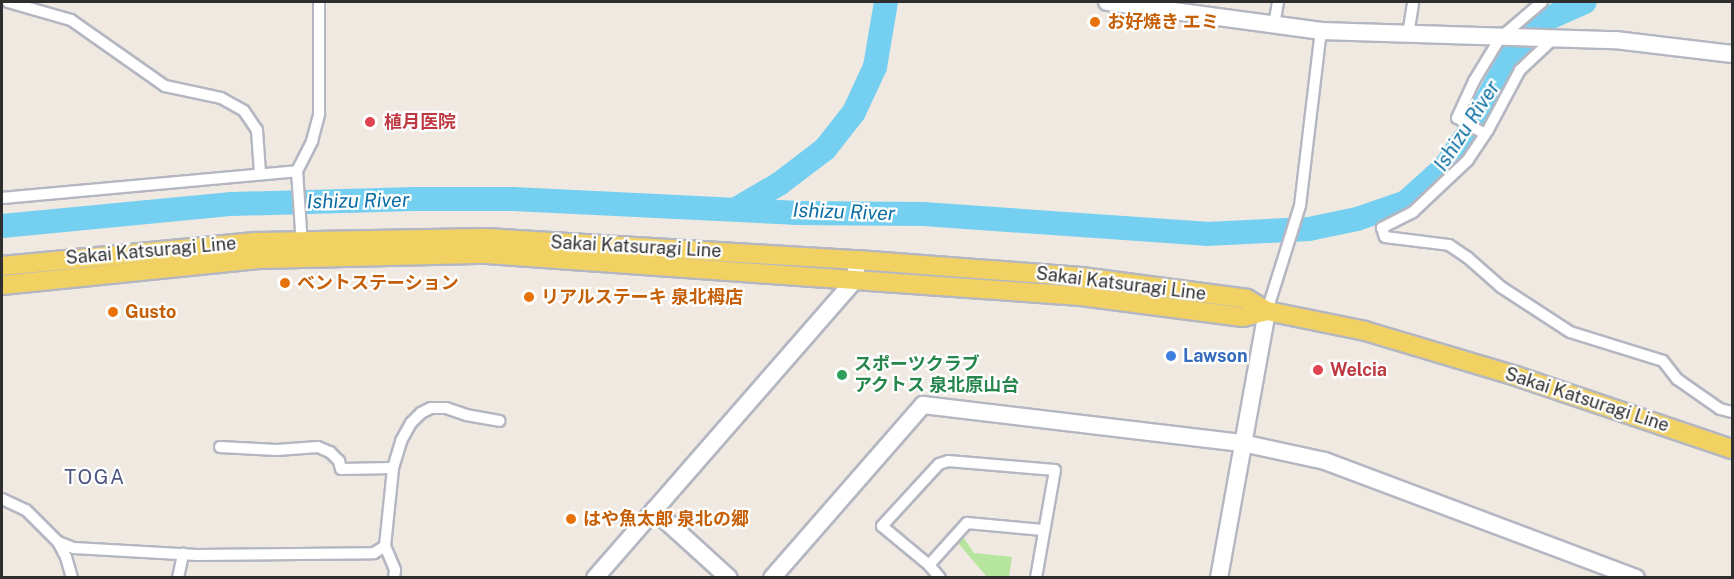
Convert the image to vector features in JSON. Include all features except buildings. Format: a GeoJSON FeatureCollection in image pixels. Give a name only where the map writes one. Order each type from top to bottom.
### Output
{"type":"FeatureCollection","features":[{"type":"Feature","properties":{"kind":"main road","name":"Sakai Katsuragi Line"},"geometry":{"type":"LineString","coordinates":[[2,266],[203,246],[302,240],[485,238],[857,260],[1081,277],[1247,298],[1267,311],[1365,331],[1516,376],[1732,449]]}},
{"type":"Feature","properties":{"kind":"main road","name":"Sakai Katsuragi Line"},"geometry":{"type":"LineString","coordinates":[[2,285],[201,264],[302,240],[1081,296],[1243,317],[1267,311]]}},
{"type":"Feature","properties":{"kind":"street"},"geometry":{"type":"LineString","coordinates":[[8,2],[71,20],[165,86],[221,98],[244,111],[257,130],[260,173]]}},
{"type":"Feature","properties":{"kind":"street"},"geometry":{"type":"LineString","coordinates":[[302,240],[298,175],[320,114],[319,2]]}},
{"type":"Feature","properties":{"kind":"street"},"geometry":{"type":"LineString","coordinates":[[1111,2],[1321,31],[1551,40],[1615,40],[1732,54]]}},
{"type":"Feature","properties":{"kind":"street"},"geometry":{"type":"LineString","coordinates":[[1274,25],[1278,2]]}},
{"type":"Feature","properties":{"kind":"street"},"geometry":{"type":"LineString","coordinates":[[1408,35],[1413,2]]}},
{"type":"Feature","properties":{"kind":"street"},"geometry":{"type":"LineString","coordinates":[[1485,134],[1457,118],[1474,81],[1502,38],[1542,2]]}},
{"type":"Feature","properties":{"kind":"street"},"geometry":{"type":"LineString","coordinates":[[1219,578],[1267,311],[1300,206],[1321,31]]}},
{"type":"Feature","properties":{"kind":"street"},"geometry":{"type":"LineString","coordinates":[[1551,40],[1520,70],[1468,160],[1413,212],[1382,228],[1385,237],[1433,241],[1449,245],[1467,257],[1501,287],[1570,332],[1663,361],[1677,380],[1720,409],[1732,412]]}},
{"type":"Feature","properties":{"kind":"street"},"geometry":{"type":"LineString","coordinates":[[2,198],[260,173],[298,175]]}},
{"type":"Feature","properties":{"kind":"street"},"geometry":{"type":"LineString","coordinates":[[594,578],[855,280],[857,260]]}},
{"type":"Feature","properties":{"kind":"street"},"geometry":{"type":"LineString","coordinates":[[772,578],[922,405],[1242,443],[1325,461],[1636,578]]}},
{"type":"Feature","properties":{"kind":"street"},"geometry":{"type":"LineString","coordinates":[[394,578],[394,570],[385,546],[393,468],[401,441],[411,423],[421,413],[431,408],[446,408],[499,422]]}},
{"type":"Feature","properties":{"kind":"street"},"geometry":{"type":"LineString","coordinates":[[220,447],[278,450],[318,447],[330,452],[339,461],[341,469],[393,468]]}},
{"type":"Feature","properties":{"kind":"street"},"geometry":{"type":"LineString","coordinates":[[940,578],[929,565],[882,526],[939,464],[948,461],[1055,470],[1036,578]]}},
{"type":"Feature","properties":{"kind":"street"},"geometry":{"type":"LineString","coordinates":[[2,499],[26,510],[58,542],[66,557],[72,578]]}},
{"type":"Feature","properties":{"kind":"street"},"geometry":{"type":"LineString","coordinates":[[654,510],[729,578]]}},
{"type":"Feature","properties":{"kind":"street"},"geometry":{"type":"LineString","coordinates":[[929,565],[967,523],[1043,530]]}},
{"type":"Feature","properties":{"kind":"street"},"geometry":{"type":"LineString","coordinates":[[58,542],[74,548],[183,554],[374,553],[385,546]]}},
{"type":"Feature","properties":{"kind":"street"},"geometry":{"type":"LineString","coordinates":[[178,578],[183,554]]}},
{"type":"Feature","properties":{"kind":"green space"},"geometry":{"type":"Polygon","coordinates":[[[963,537],[974,553],[1012,557],[1009,577],[987,577],[958,543],[963,537]]]}},
{"type":"Feature","properties":{"kind":"waterway"},"geometry":{"type":"LineString","coordinates":[[736,209],[779,184],[825,149],[854,112],[875,67],[886,2]]}},
{"type":"Feature","properties":{"kind":"waterway","name":"Ishizu River"},"geometry":{"type":"LineString","coordinates":[[2,226],[232,204],[513,199],[795,213],[923,214],[1206,234],[1309,229],[1357,219],[1406,202],[1445,167],[1469,132],[1515,49],[1540,22],[1585,2]]}},
{"type":"Feature","properties":{"kind":"place","name":"お好焼き エミ"},"geometry":{"type":"Point","coordinates":[1095,22]}},
{"type":"Feature","properties":{"kind":"place","name":"植月医院"},"geometry":{"type":"Point","coordinates":[370,122]}},
{"type":"Feature","properties":{"kind":"place","name":"ベントステーション"},"geometry":{"type":"Point","coordinates":[285,283]}},
{"type":"Feature","properties":{"kind":"place","name":"リアルステーキ 泉北栂店"},"geometry":{"type":"Point","coordinates":[529,297]}},
{"type":"Feature","properties":{"kind":"place","name":"Gusto"},"geometry":{"type":"Point","coordinates":[113,312]}},
{"type":"Feature","properties":{"kind":"place","name":"Lawson"},"geometry":{"type":"Point","coordinates":[1171,356]}},
{"type":"Feature","properties":{"kind":"place","name":"Welcia"},"geometry":{"type":"Point","coordinates":[1318,370]}},
{"type":"Feature","properties":{"kind":"place","name":"スポーツクラブ アクトス 泉北原山台"},"geometry":{"type":"Point","coordinates":[842,375]}},
{"type":"Feature","properties":{"kind":"place","name":"はや魚太郎 泉北の郷"},"geometry":{"type":"Point","coordinates":[571,519]}},
{"type":"Feature","properties":{"kind":"district","name":"TOGA"},"geometry":{"type":"Point","coordinates":[95,477]}}]}
